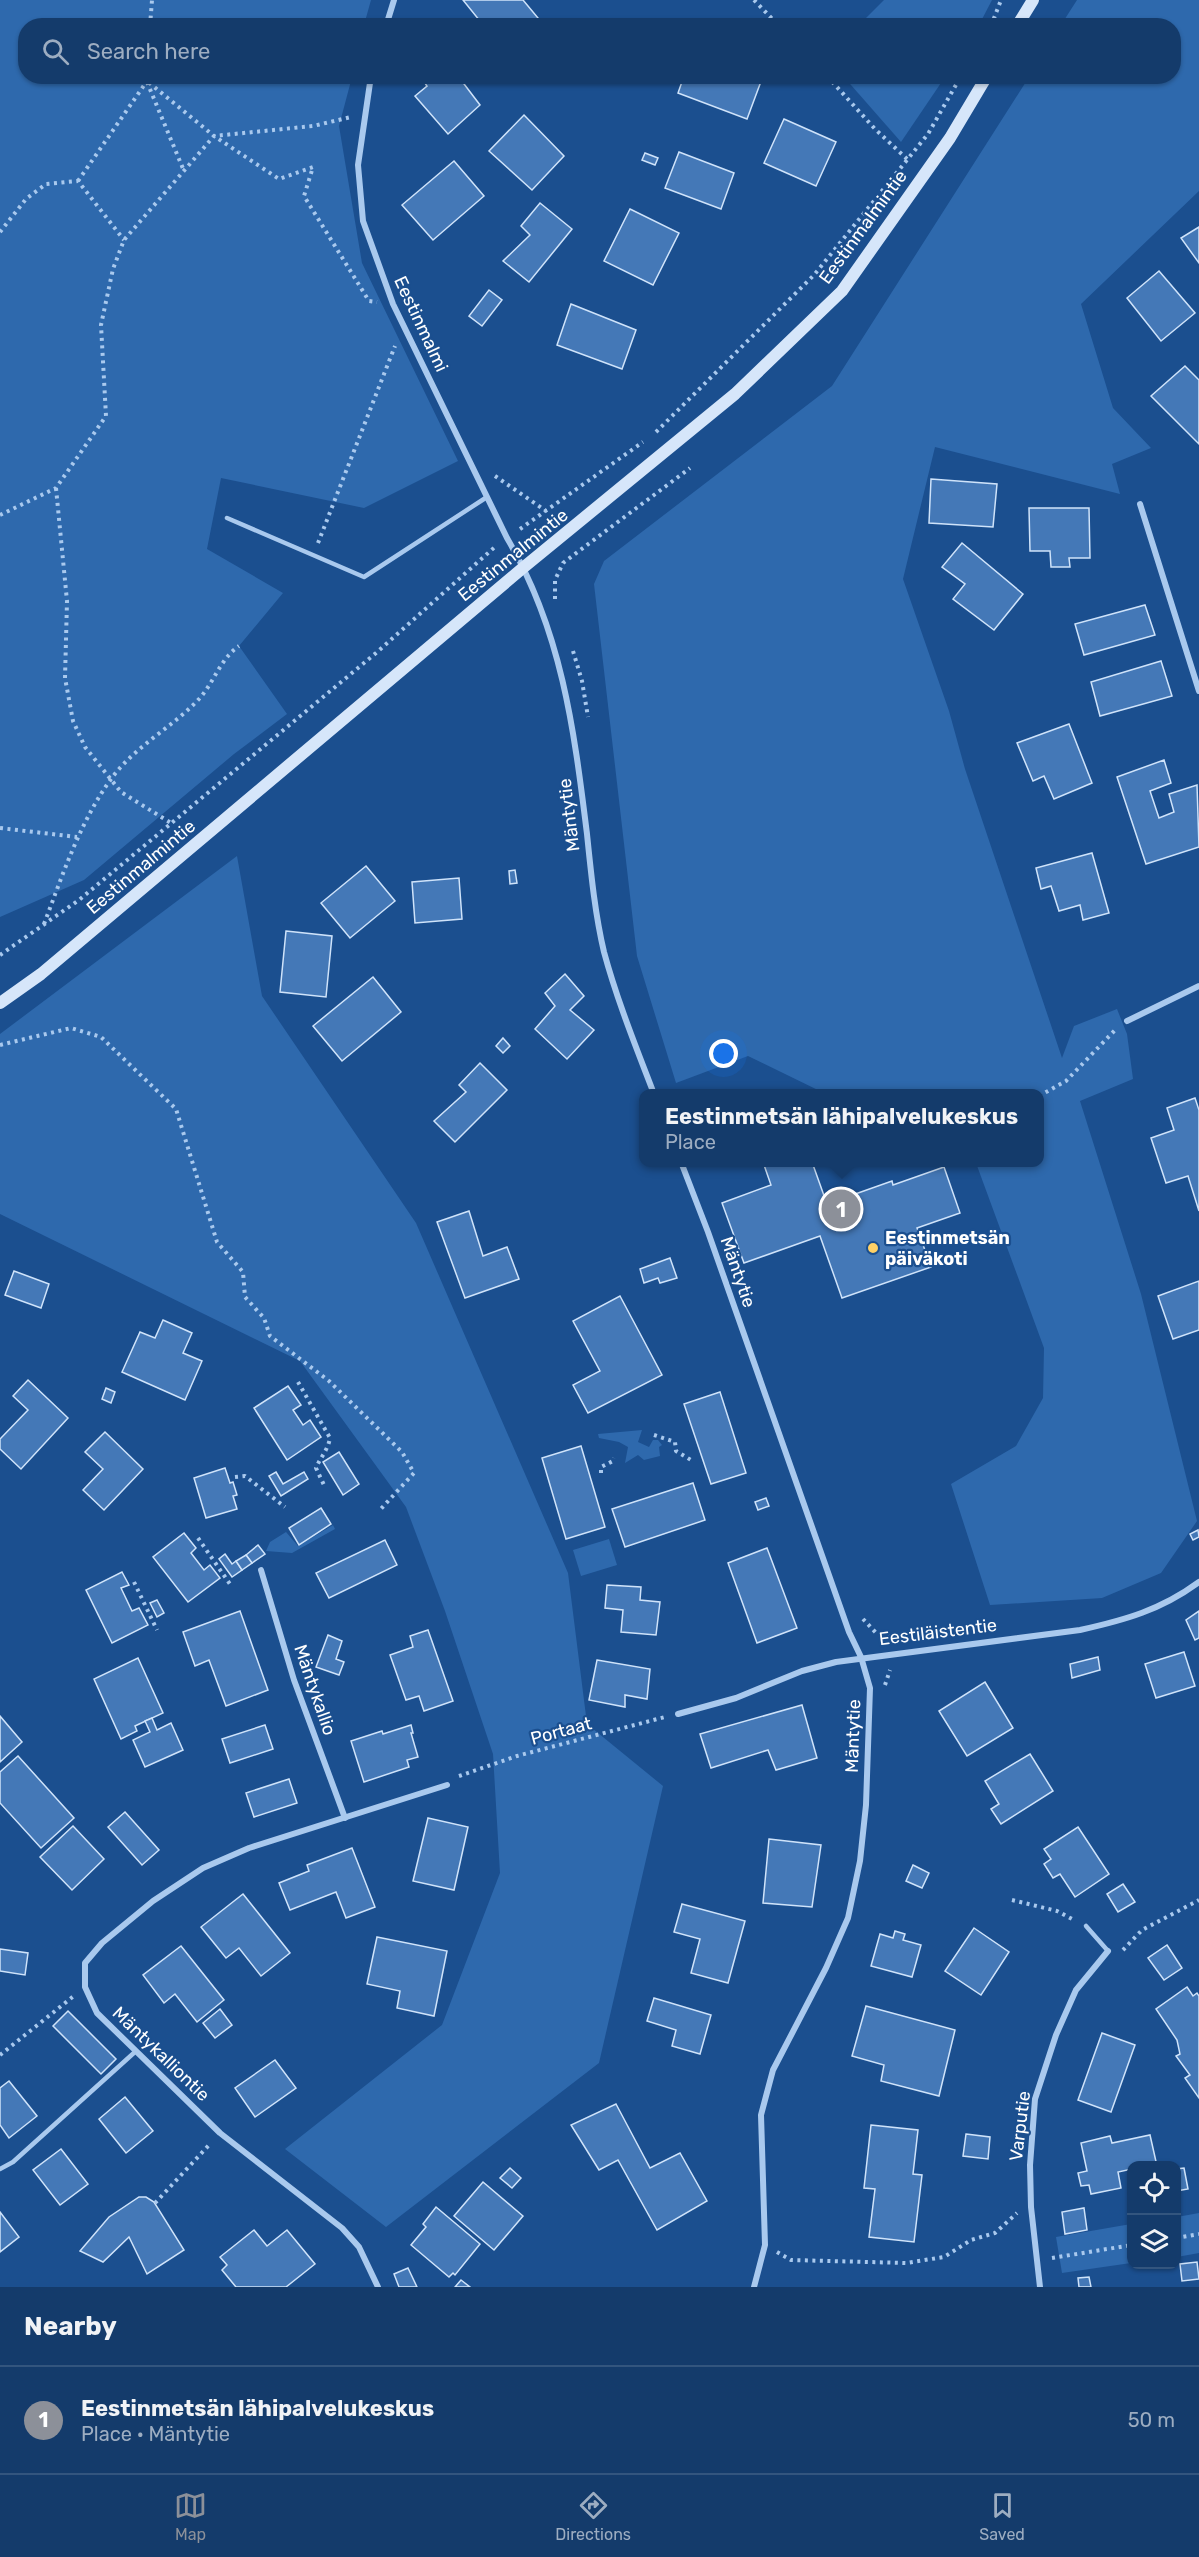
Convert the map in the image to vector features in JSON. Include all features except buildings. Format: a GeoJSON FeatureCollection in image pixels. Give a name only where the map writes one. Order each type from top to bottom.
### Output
{"type":"FeatureCollection","features":[{"type":"Feature","properties":{"kind":"street"},"geometry":{"type":"LineString","coordinates":[[388,18],[394,0]]}},
{"type":"Feature","properties":{"kind":"street"},"geometry":{"type":"LineString","coordinates":[[1022,18],[1033,0]]}},
{"type":"Feature","properties":{"kind":"street","name":"Eestinmalmi"},"geometry":{"type":"LineString","coordinates":[[370,84],[358,165],[363,221],[403,326],[524,567]]}},
{"type":"Feature","properties":{"kind":"street","name":"Eestinmalmintie"},"geometry":{"type":"LineString","coordinates":[[0,1003],[41,974],[524,567],[735,394],[842,291],[950,138],[982,84]]}},
{"type":"Feature","properties":{"kind":"street"},"geometry":{"type":"LineString","coordinates":[[1140,504],[1199,691]]}},
{"type":"Feature","properties":{"kind":"street","name":"Mäntytie"},"geometry":{"type":"LineString","coordinates":[[524,567],[552,638],[568,698],[604,951],[652,1089]]}},
{"type":"Feature","properties":{"kind":"street"},"geometry":{"type":"LineString","coordinates":[[1127,1020],[1199,986]]}},
{"type":"Feature","properties":{"kind":"street","name":"Mäntytie"},"geometry":{"type":"LineString","coordinates":[[683,1167],[849,1632],[861,1657],[870,1688],[866,1805],[861,1861],[848,1917],[826,1968],[774,2070],[761,2115],[765,2245],[754,2287]]}},
{"type":"Feature","properties":{"kind":"street","name":"Mäntykallio"},"geometry":{"type":"LineString","coordinates":[[261,1570],[294,1680],[345,1818]]}},
{"type":"Feature","properties":{"kind":"street","name":"Eestiläistentie"},"geometry":{"type":"LineString","coordinates":[[678,1714],[736,1698],[801,1671],[861,1657],[1080,1630],[1152,1610],[1199,1582]]}},
{"type":"Feature","properties":{"kind":"street"},"geometry":{"type":"LineString","coordinates":[[85,1987],[85,1963],[90,1957],[153,1901],[203,1868],[249,1848],[447,1785]]}},
{"type":"Feature","properties":{"kind":"street","name":"Varputie"},"geometry":{"type":"LineString","coordinates":[[1040,2287],[1031,2207],[1030,2165],[1035,2099],[1056,2036],[1076,1990],[1108,1951]]}},
{"type":"Feature","properties":{"kind":"street","name":"Mäntykalliontie"},"geometry":{"type":"LineString","coordinates":[[85,1987],[97,2013],[220,2133],[342,2228],[359,2247],[378,2287]]}},
{"type":"Feature","properties":{"kind":"lane"},"geometry":{"type":"LineString","coordinates":[[227,519],[364,577],[487,497]]}},
{"type":"Feature","properties":{"kind":"lane"},"geometry":{"type":"LineString","coordinates":[[1086,1926],[1108,1951]]}},
{"type":"Feature","properties":{"kind":"lane"},"geometry":{"type":"LineString","coordinates":[[0,2169],[13,2162],[136,2051]]}},
{"type":"Feature","properties":{"kind":"path"},"geometry":{"type":"LineString","coordinates":[[151,18],[152,0]]}},
{"type":"Feature","properties":{"kind":"path"},"geometry":{"type":"LineString","coordinates":[[754,0],[771,18]]}},
{"type":"Feature","properties":{"kind":"path"},"geometry":{"type":"LineString","coordinates":[[994,18],[1001,0]]}},
{"type":"Feature","properties":{"kind":"path"},"geometry":{"type":"LineString","coordinates":[[78,181],[144,84]]}},
{"type":"Feature","properties":{"kind":"path"},"geometry":{"type":"LineString","coordinates":[[149,84],[184,171]]}},
{"type":"Feature","properties":{"kind":"path"},"geometry":{"type":"LineString","coordinates":[[153,84],[214,136],[279,178],[313,167],[304,196],[369,301],[393,304]]}},
{"type":"Feature","properties":{"kind":"path"},"geometry":{"type":"LineString","coordinates":[[834,84],[875,129],[907,159]]}},
{"type":"Feature","properties":{"kind":"path"},"geometry":{"type":"LineString","coordinates":[[0,515],[56,488],[106,416],[101,325],[113,269],[124,240],[214,136],[313,126],[366,113]]}},
{"type":"Feature","properties":{"kind":"path"},"geometry":{"type":"LineString","coordinates":[[0,232],[26,199],[46,184],[78,181]]}},
{"type":"Feature","properties":{"kind":"path"},"geometry":{"type":"LineString","coordinates":[[78,181],[124,240]]}},
{"type":"Feature","properties":{"kind":"path"},"geometry":{"type":"LineString","coordinates":[[313,555],[403,326]]}},
{"type":"Feature","properties":{"kind":"path"},"geometry":{"type":"LineString","coordinates":[[468,457],[546,511]]}},
{"type":"Feature","properties":{"kind":"path"},"geometry":{"type":"LineString","coordinates":[[557,608],[555,580],[563,564],[690,468]]}},
{"type":"Feature","properties":{"kind":"path"},"geometry":{"type":"LineString","coordinates":[[56,488],[67,601],[65,678],[71,710],[85,747],[121,792],[171,823]]}},
{"type":"Feature","properties":{"kind":"path"},"geometry":{"type":"LineString","coordinates":[[569,641],[582,681],[589,725]]}},
{"type":"Feature","properties":{"kind":"path"},"geometry":{"type":"LineString","coordinates":[[44,924],[77,837],[111,778],[151,738],[198,701],[215,679],[227,654],[239,646]]}},
{"type":"Feature","properties":{"kind":"path"},"geometry":{"type":"LineString","coordinates":[[0,828],[77,837]]}},
{"type":"Feature","properties":{"kind":"path"},"geometry":{"type":"LineString","coordinates":[[1044,1093],[1066,1081],[1085,1063],[1104,1039],[1127,1020]]}},
{"type":"Feature","properties":{"kind":"path"},"geometry":{"type":"LineString","coordinates":[[0,1045],[71,1028],[101,1037],[176,1109],[217,1242],[243,1272],[245,1297],[264,1318],[270,1336],[328,1381],[402,1452],[414,1473],[379,1511]]}},
{"type":"Feature","properties":{"kind":"path"},"geometry":{"type":"LineString","coordinates":[[298,1382],[330,1438],[328,1448],[320,1457],[316,1468],[324,1485]]}},
{"type":"Feature","properties":{"kind":"path"},"geometry":{"type":"LineString","coordinates":[[654,1436],[675,1442],[676,1451],[691,1461]]}},
{"type":"Feature","properties":{"kind":"path"},"geometry":{"type":"LineString","coordinates":[[601,1473],[601,1467],[613,1461],[614,1458]]}},
{"type":"Feature","properties":{"kind":"path"},"geometry":{"type":"LineString","coordinates":[[235,1477],[245,1476],[285,1507]]}},
{"type":"Feature","properties":{"kind":"path"},"geometry":{"type":"LineString","coordinates":[[198,1538],[232,1587]]}},
{"type":"Feature","properties":{"kind":"path"},"geometry":{"type":"LineString","coordinates":[[134,1582],[157,1630]]}},
{"type":"Feature","properties":{"kind":"path"},"geometry":{"type":"LineString","coordinates":[[860,1611],[864,1622],[877,1634],[891,1637],[902,1635]]}},
{"type":"Feature","properties":{"kind":"path","name":"Portaat"},"geometry":{"type":"LineString","coordinates":[[453,1778],[517,1756],[678,1714]]}},
{"type":"Feature","properties":{"kind":"path"},"geometry":{"type":"LineString","coordinates":[[1012,1900],[1057,1911],[1086,1926]]}},
{"type":"Feature","properties":{"kind":"path"},"geometry":{"type":"LineString","coordinates":[[1108,1951],[1114,1960],[1142,1930],[1199,1900]]}},
{"type":"Feature","properties":{"kind":"path"},"geometry":{"type":"LineString","coordinates":[[0,2055],[85,1987]]}},
{"type":"Feature","properties":{"kind":"path"},"geometry":{"type":"LineString","coordinates":[[155,2203],[210,2144]]}},
{"type":"Feature","properties":{"kind":"path"},"geometry":{"type":"LineString","coordinates":[[776,2251],[791,2260],[906,2263],[944,2257],[970,2240],[995,2233],[1015,2214],[1031,2207]]}},
{"type":"Feature","properties":{"kind":"path"},"geometry":{"type":"LineString","coordinates":[[1181,2237],[1199,2234]]}},
{"type":"Feature","properties":{"kind":"path"},"geometry":{"type":"LineString","coordinates":[[1036,2260],[1127,2246]]}},
{"type":"Feature","properties":{"kind":"path"},"geometry":{"type":"LineString","coordinates":[[1050,2249],[1052,2268]]}},
{"type":"Feature","properties":{"kind":"shaded area"},"geometry":{"type":"Polygon","coordinates":[[[0,0],[371,0],[366,18],[18,18],[18,84],[350,84],[339,126],[362,263],[458,461],[364,508],[221,478],[207,549],[283,593],[239,646],[287,714],[234,754],[84,880],[0,917],[0,0]]]}},
{"type":"Feature","properties":{"kind":"shaded area"},"geometry":{"type":"Polygon","coordinates":[[[884,0],[992,0],[983,18],[866,18],[884,0]]]}},
{"type":"Feature","properties":{"kind":"shaded area"},"geometry":{"type":"Polygon","coordinates":[[[1077,0],[1199,0],[1199,191],[1081,304],[1113,408],[1151,448],[1112,464],[1120,494],[935,447],[903,579],[949,711],[965,769],[1062,1058],[1074,1026],[1117,1009],[1127,1034],[1133,1079],[1080,1101],[1141,1294],[1197,1521],[1161,1573],[1102,1598],[990,1605],[951,1484],[1016,1446],[1043,1398],[1044,1348],[977,1167],[1044,1167],[1044,1089],[816,1089],[748,1056],[676,1083],[637,956],[594,584],[604,561],[832,386],[1025,84],[1181,84],[1181,18],[1065,18],[1077,0]]]}},
{"type":"Feature","properties":{"kind":"shaded area"},"geometry":{"type":"Polygon","coordinates":[[[850,84],[940,84],[901,142],[850,84]]]}},
{"type":"Feature","properties":{"kind":"shaded area"},"geometry":{"type":"Polygon","coordinates":[[[237,856],[262,996],[416,1223],[568,1573],[587,1724],[663,1786],[599,2063],[386,2227],[285,2149],[442,2025],[500,1873],[493,1754],[445,1611],[406,1507],[300,1361],[0,1214],[0,1034],[237,856]]]}},
{"type":"Feature","properties":{"kind":"shaded area"},"geometry":{"type":"Polygon","coordinates":[[[642,1430],[638,1442],[649,1447],[653,1440],[658,1440],[662,1445],[659,1447],[660,1456],[644,1460],[638,1455],[625,1463],[628,1447],[619,1442],[599,1438],[598,1434],[642,1430]]]}},
{"type":"Feature","properties":{"kind":"shaded area"},"geometry":{"type":"Polygon","coordinates":[[[333,1525],[335,1529],[292,1553],[266,1551],[270,1542],[286,1532],[298,1546],[333,1525]]]}},
{"type":"Feature","properties":{"kind":"shaded area"},"geometry":{"type":"Polygon","coordinates":[[[609,1539],[617,1565],[581,1576],[573,1550],[609,1539]]]}},
{"type":"Feature","properties":{"kind":"shaded area"},"geometry":{"type":"Polygon","coordinates":[[[1199,2213],[1199,2253],[1181,2256],[1181,2216],[1199,2213]]]}},
{"type":"Feature","properties":{"kind":"shaded area"},"geometry":{"type":"Polygon","coordinates":[[[1127,2225],[1127,2264],[1062,2273],[1056,2237],[1127,2225]]]}},
{"type":"Feature","properties":{"kind":"place","name":"Eestinmetsän lähipalvelukeskus"},"geometry":{"type":"Point","coordinates":[841,1209]}},
{"type":"Feature","properties":{"kind":"place","name":"Eestinmetsän päiväkoti"},"geometry":{"type":"Point","coordinates":[873,1248]}}]}
